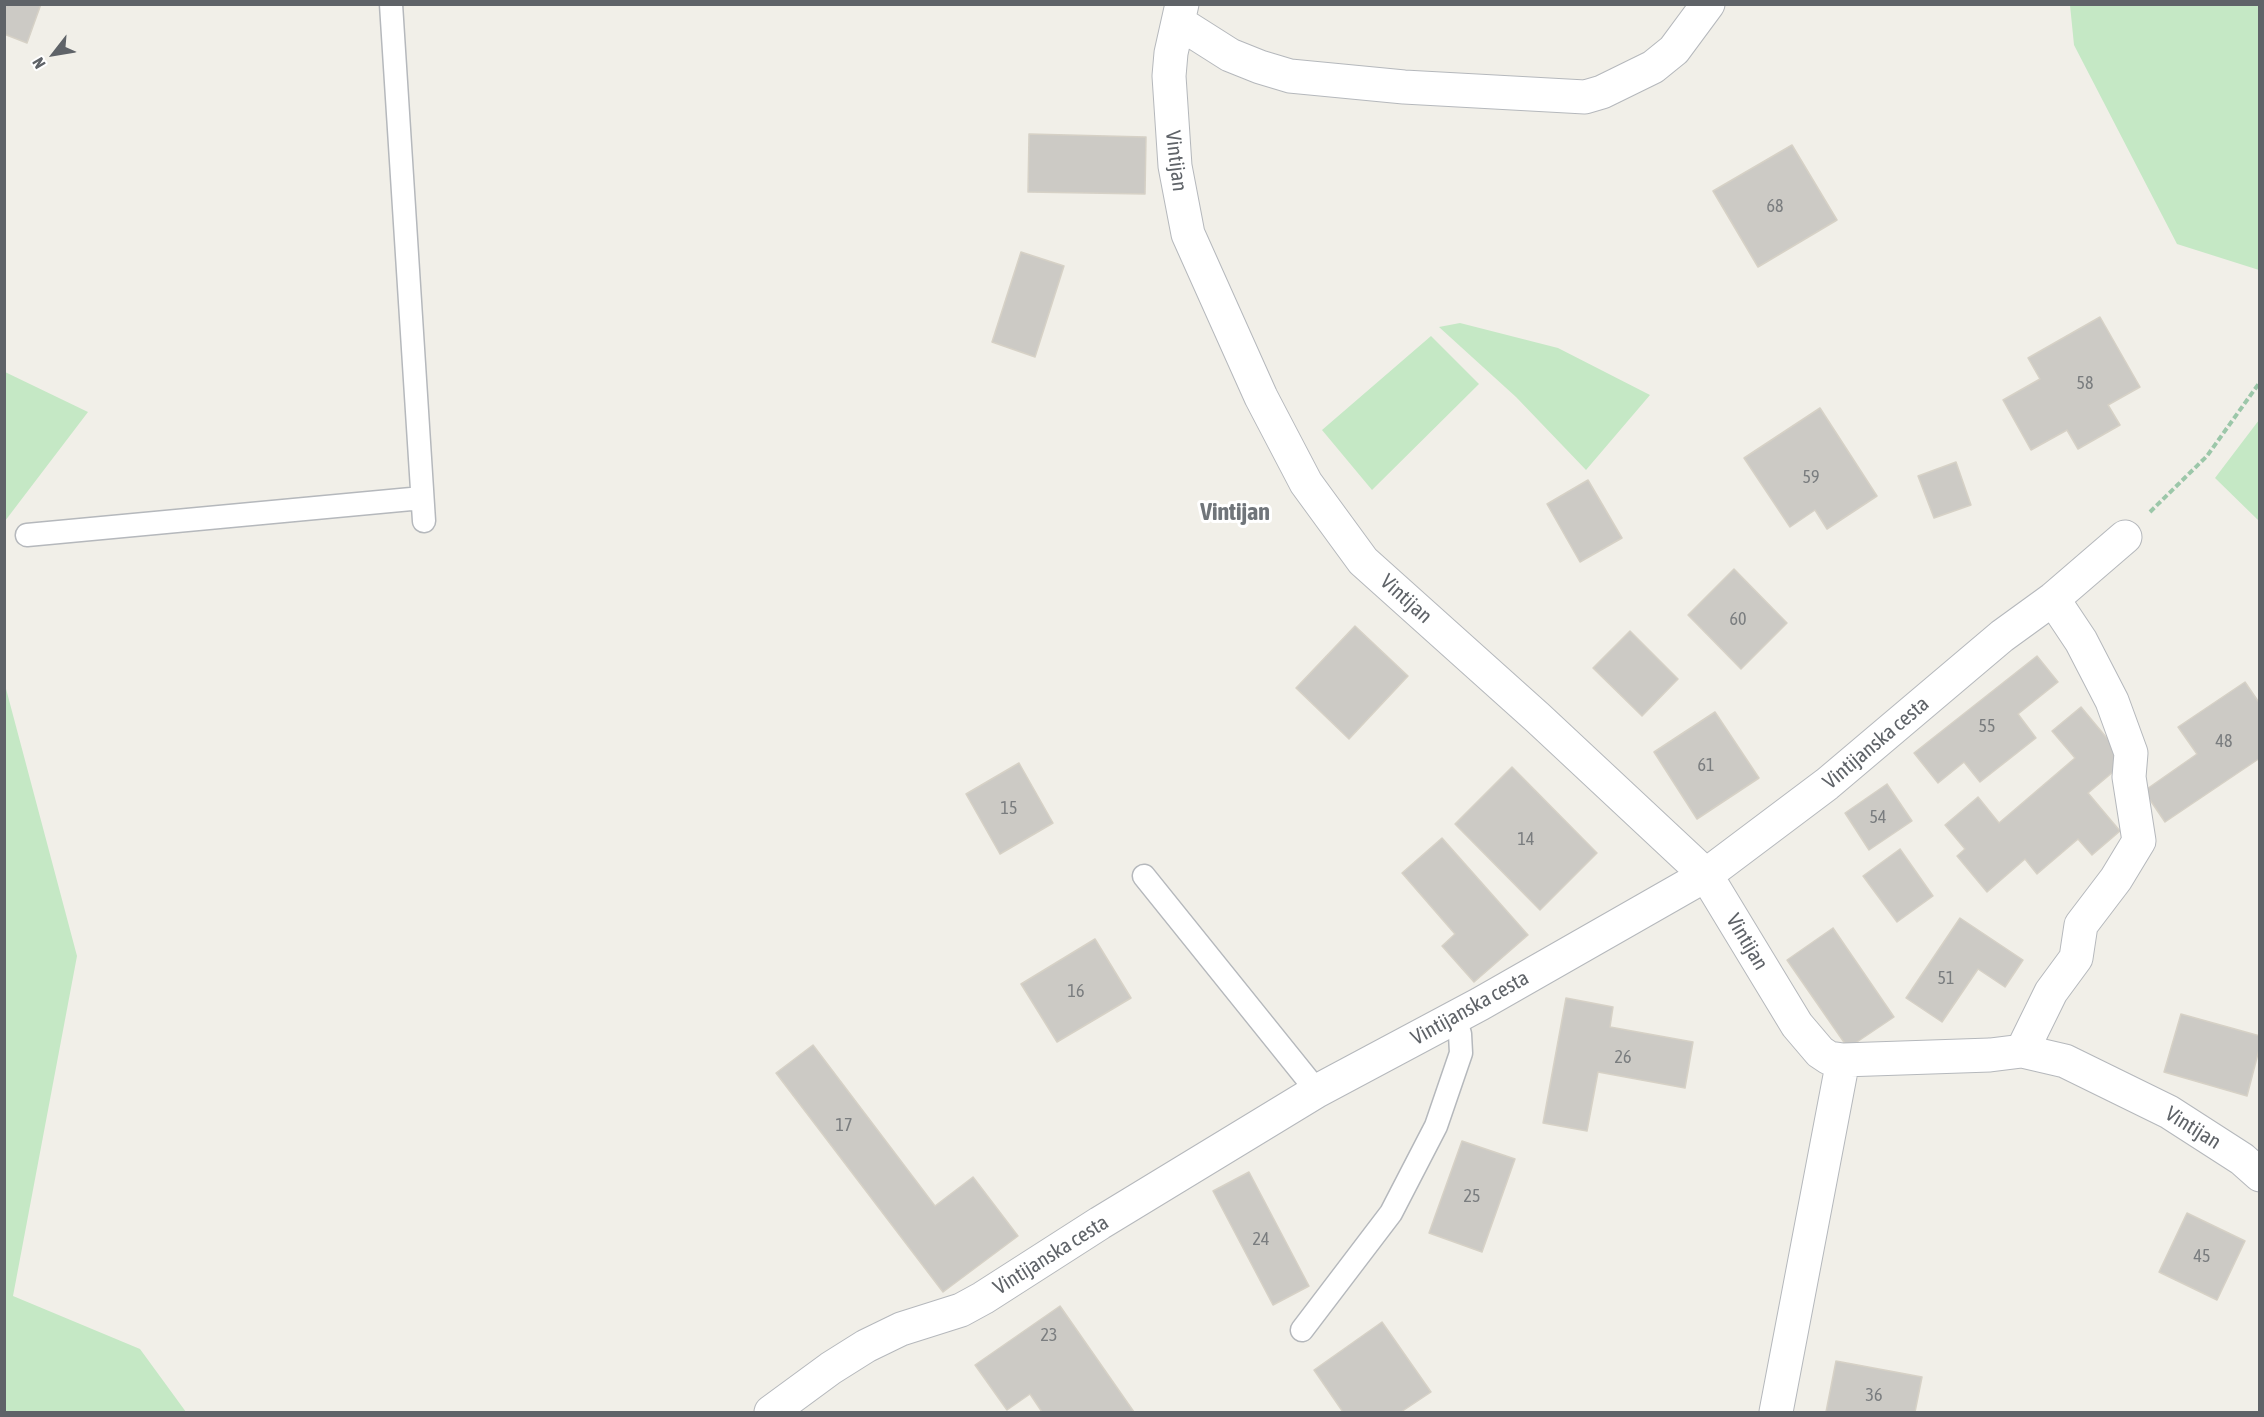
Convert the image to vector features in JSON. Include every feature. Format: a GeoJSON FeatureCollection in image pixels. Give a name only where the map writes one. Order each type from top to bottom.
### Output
{"type":"FeatureCollection","features":[{"type":"Feature","properties":{"kind":"street","name":"Vintijan"},"geometry":{"type":"LineString","coordinates":[[1708,4],[1674,50],[1653,67],[1602,92],[1585,96],[1404,87],[1290,76],[1230,55],[1180,14],[1171,53],[1169,87],[1175,166],[1188,234],[1261,397],[1306,483],[1363,561],[1538,718],[1706,875],[1807,1038],[1820,1052],[1829,1058],[1843,1060],[1990,1055],[2022,1051],[2065,1061],[2169,1112],[2241,1159],[2259,1175]]}},
{"type":"Feature","properties":{"kind":"street","name":"Vintijanska cesta"},"geometry":{"type":"LineString","coordinates":[[771,1413],[831,1368],[866,1346],[901,1329],[961,1310],[983,1298],[1100,1223],[1317,1091],[1455,1017],[1706,875],[1827,784],[2002,636],[2053,599],[2125,537]]}},
{"type":"Feature","properties":{"kind":"street"},"geometry":{"type":"LineString","coordinates":[[2022,1051],[2050,992],[2076,958],[2081,925],[2116,879],[2139,841],[2129,777],[2131,753],[2112,701],[2081,641],[2053,599]]}},
{"type":"Feature","properties":{"kind":"street"},"geometry":{"type":"LineString","coordinates":[[1776,1413],[1843,1060]]}},
{"type":"Feature","properties":{"kind":"lane"},"geometry":{"type":"LineString","coordinates":[[391,4],[424,521]]}},
{"type":"Feature","properties":{"kind":"lane"},"geometry":{"type":"LineString","coordinates":[[27,534],[422,498]]}},
{"type":"Feature","properties":{"kind":"lane"},"geometry":{"type":"LineString","coordinates":[[1144,876],[1317,1091]]}},
{"type":"Feature","properties":{"kind":"lane"},"geometry":{"type":"LineString","coordinates":[[1302,1330],[1391,1213],[1436,1126],[1461,1053],[1460,1034],[1455,1017]]}},
{"type":"Feature","properties":{"kind":"path"},"geometry":{"type":"LineString","coordinates":[[2125,537],[2207,456],[2259,382]]}},
{"type":"Feature","properties":{"kind":"green space"},"geometry":{"type":"Polygon","coordinates":[[[2070,5],[2259,5],[2259,270],[2177,244],[2074,45],[2070,5]]]}},
{"type":"Feature","properties":{"kind":"green space"},"geometry":{"type":"Polygon","coordinates":[[[1460,323],[1558,348],[1650,395],[1586,470],[1516,397],[1439,327],[1460,323]]]}},
{"type":"Feature","properties":{"kind":"green space"},"geometry":{"type":"Polygon","coordinates":[[[1431,336],[1479,384],[1372,490],[1322,430],[1431,336]]]}},
{"type":"Feature","properties":{"kind":"green space"},"geometry":{"type":"Polygon","coordinates":[[[5,372],[88,412],[5,521],[5,372]]]}},
{"type":"Feature","properties":{"kind":"green space"},"geometry":{"type":"Polygon","coordinates":[[[2259,420],[2259,521],[2215,478],[2259,420]]]}},
{"type":"Feature","properties":{"kind":"green space"},"geometry":{"type":"Polygon","coordinates":[[[5,685],[77,956],[13,1296],[140,1349],[186,1412],[5,1412],[5,685]]]}},
{"type":"Feature","properties":{"kind":"building"},"geometry":{"type":"Polygon","coordinates":[[[4,4],[41,4],[27,43],[4,34],[4,4]]]}},
{"type":"Feature","properties":{"kind":"building"},"geometry":{"type":"Polygon","coordinates":[[[1029,134],[1146,137],[1145,194],[1028,192],[1029,134]]]}},
{"type":"Feature","properties":{"kind":"building"},"geometry":{"type":"Polygon","coordinates":[[[1792,145],[1837,220],[1758,267],[1713,191],[1792,145]]]}},
{"type":"Feature","properties":{"kind":"building"},"geometry":{"type":"Polygon","coordinates":[[[1021,252],[1064,266],[1035,357],[992,342],[1021,252]]]}},
{"type":"Feature","properties":{"kind":"building"},"geometry":{"type":"Polygon","coordinates":[[[2100,317],[2140,387],[2108,405],[2120,425],[2078,449],[2067,430],[2031,450],[2003,400],[2040,379],[2028,358],[2100,317]]]}},
{"type":"Feature","properties":{"kind":"building"},"geometry":{"type":"Polygon","coordinates":[[[1820,408],[1877,496],[1827,529],[1815,510],[1790,527],[1744,458],[1820,408]]]}},
{"type":"Feature","properties":{"kind":"building"},"geometry":{"type":"Polygon","coordinates":[[[1956,462],[1971,505],[1934,518],[1918,476],[1956,462]]]}},
{"type":"Feature","properties":{"kind":"building"},"geometry":{"type":"Polygon","coordinates":[[[1588,480],[1622,538],[1580,562],[1547,504],[1588,480]]]}},
{"type":"Feature","properties":{"kind":"building"},"geometry":{"type":"Polygon","coordinates":[[[1734,569],[1787,623],[1741,669],[1688,615],[1734,569]]]}},
{"type":"Feature","properties":{"kind":"building"},"geometry":{"type":"Polygon","coordinates":[[[1355,626],[1408,676],[1349,739],[1296,688],[1355,626]]]}},
{"type":"Feature","properties":{"kind":"building"},"geometry":{"type":"Polygon","coordinates":[[[1630,631],[1678,679],[1642,716],[1593,668],[1630,631]]]}},
{"type":"Feature","properties":{"kind":"building"},"geometry":{"type":"Polygon","coordinates":[[[2037,656],[2058,682],[2018,714],[2036,738],[1980,782],[1964,762],[1938,783],[1914,753],[2037,656]]]}},
{"type":"Feature","properties":{"kind":"building"},"geometry":{"type":"Polygon","coordinates":[[[2245,682],[2260,704],[2260,758],[2165,822],[2144,791],[2197,754],[2178,727],[2245,682]]]}},
{"type":"Feature","properties":{"kind":"building"},"geometry":{"type":"Polygon","coordinates":[[[2081,707],[2126,761],[2088,793],[2120,831],[2092,855],[2078,839],[2037,874],[2025,859],[1987,892],[1957,856],[1965,849],[1945,825],[1978,797],[1999,823],[2075,758],[2052,731],[2081,707]]]}},
{"type":"Feature","properties":{"kind":"building"},"geometry":{"type":"Polygon","coordinates":[[[1715,712],[1759,778],[1697,819],[1654,752],[1715,712]]]}},
{"type":"Feature","properties":{"kind":"building"},"geometry":{"type":"Polygon","coordinates":[[[1019,763],[1053,823],[1000,854],[966,794],[1019,763]]]}},
{"type":"Feature","properties":{"kind":"building"},"geometry":{"type":"Polygon","coordinates":[[[1512,767],[1597,853],[1540,910],[1455,824],[1512,767]]]}},
{"type":"Feature","properties":{"kind":"building"},"geometry":{"type":"Polygon","coordinates":[[[1887,784],[1912,821],[1869,850],[1845,813],[1887,784]]]}},
{"type":"Feature","properties":{"kind":"building"},"geometry":{"type":"Polygon","coordinates":[[[1442,838],[1528,935],[1474,982],[1442,946],[1455,934],[1402,873],[1442,838]]]}},
{"type":"Feature","properties":{"kind":"building"},"geometry":{"type":"Polygon","coordinates":[[[1900,849],[1933,896],[1897,922],[1863,876],[1900,849]]]}},
{"type":"Feature","properties":{"kind":"building"},"geometry":{"type":"Polygon","coordinates":[[[1960,918],[2023,960],[2005,987],[1978,969],[1942,1022],[1906,998],[1960,918]]]}},
{"type":"Feature","properties":{"kind":"building"},"geometry":{"type":"Polygon","coordinates":[[[1833,928],[1894,1017],[1848,1048],[1787,960],[1833,928]]]}},
{"type":"Feature","properties":{"kind":"building"},"geometry":{"type":"Polygon","coordinates":[[[1095,939],[1131,998],[1057,1042],[1021,984],[1095,939]]]}},
{"type":"Feature","properties":{"kind":"building"},"geometry":{"type":"Polygon","coordinates":[[[1566,998],[1613,1007],[1610,1027],[1693,1042],[1685,1088],[1598,1072],[1587,1131],[1543,1123],[1566,998]]]}},
{"type":"Feature","properties":{"kind":"building"},"geometry":{"type":"Polygon","coordinates":[[[2181,1014],[2260,1036],[2260,1046],[2247,1096],[2164,1072],[2181,1014]]]}},
{"type":"Feature","properties":{"kind":"building"},"geometry":{"type":"Polygon","coordinates":[[[813,1045],[935,1206],[973,1177],[1018,1236],[943,1292],[776,1073],[813,1045]]]}},
{"type":"Feature","properties":{"kind":"building"},"geometry":{"type":"Polygon","coordinates":[[[1462,1141],[1515,1159],[1482,1252],[1429,1233],[1462,1141]]]}},
{"type":"Feature","properties":{"kind":"building"},"geometry":{"type":"Polygon","coordinates":[[[1249,1172],[1309,1286],[1273,1305],[1213,1191],[1249,1172]]]}},
{"type":"Feature","properties":{"kind":"building"},"geometry":{"type":"Polygon","coordinates":[[[2187,1213],[2245,1241],[2217,1300],[2159,1272],[2187,1213]]]}},
{"type":"Feature","properties":{"kind":"building"},"geometry":{"type":"Polygon","coordinates":[[[1060,1306],[1134,1412],[1042,1412],[1030,1394],[1007,1410],[975,1365],[1060,1306]]]}},
{"type":"Feature","properties":{"kind":"building"},"geometry":{"type":"Polygon","coordinates":[[[1382,1322],[1431,1392],[1401,1412],[1343,1412],[1314,1370],[1382,1322]]]}},
{"type":"Feature","properties":{"kind":"building"},"geometry":{"type":"Polygon","coordinates":[[[1836,1361],[1922,1377],[1915,1412],[1826,1412],[1836,1361]]]}},
{"type":"Feature","properties":{"kind":"district","name":"Vintijan"},"geometry":{"type":"Point","coordinates":[1235,512]}}]}
